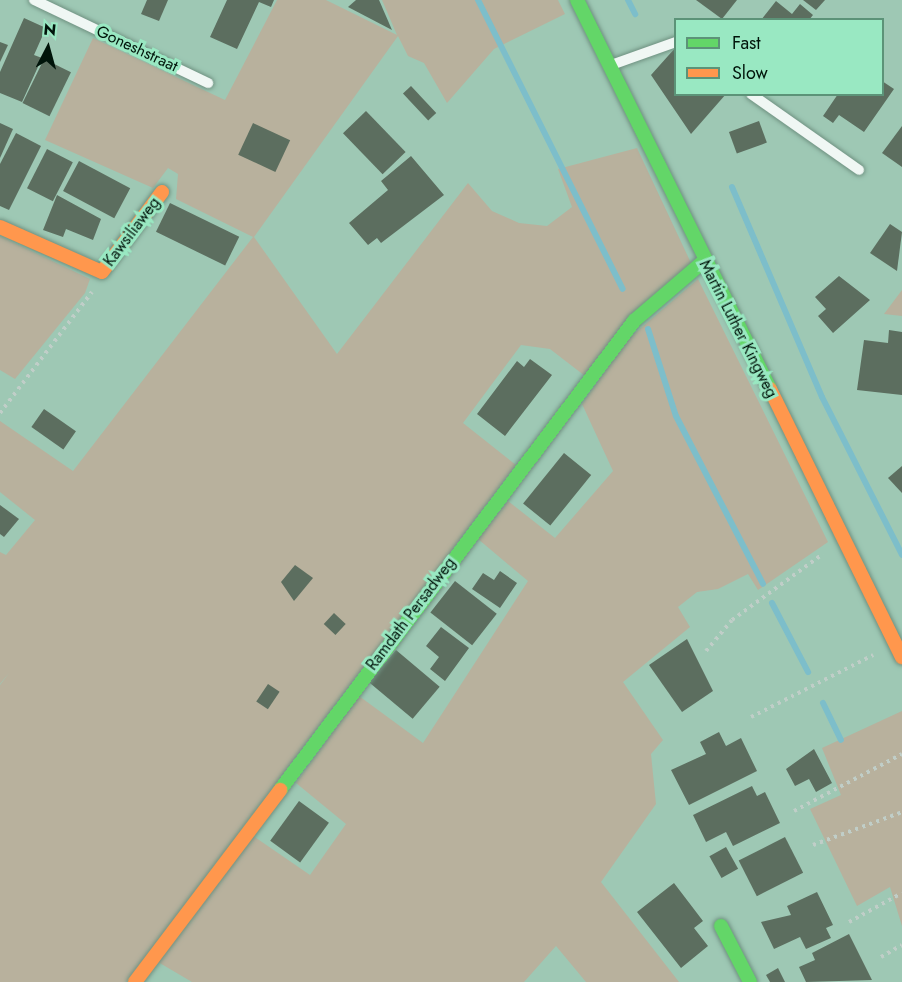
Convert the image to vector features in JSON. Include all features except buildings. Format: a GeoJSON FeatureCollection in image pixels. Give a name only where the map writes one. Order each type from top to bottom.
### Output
{"type":"FeatureCollection","features":[{"type":"Feature","properties":{"kind":"street","name":"Martin Luther Kingweg"},"geometry":{"type":"LineString","coordinates":[[577,0],[611,65],[704,261],[902,657]]}},
{"type":"Feature","properties":{"kind":"street","name":"Kawsiliaweg"},"geometry":{"type":"LineString","coordinates":[[102,272],[162,192]]}},
{"type":"Feature","properties":{"kind":"street"},"geometry":{"type":"LineString","coordinates":[[0,227],[102,272]]}},
{"type":"Feature","properties":{"kind":"street","name":"Ramdath Persadweg"},"geometry":{"type":"LineString","coordinates":[[135,982],[634,321],[704,261]]}},
{"type":"Feature","properties":{"kind":"street"},"geometry":{"type":"LineString","coordinates":[[721,926],[750,982]]}},
{"type":"Feature","properties":{"kind":"lane","name":"Goneshstraat"},"geometry":{"type":"LineString","coordinates":[[34,0],[208,82]]}},
{"type":"Feature","properties":{"kind":"lane"},"geometry":{"type":"LineString","coordinates":[[611,65],[674,42]]}},
{"type":"Feature","properties":{"kind":"lane"},"geometry":{"type":"LineString","coordinates":[[754,96],[859,170]]}},
{"type":"Feature","properties":{"kind":"path"},"geometry":{"type":"LineString","coordinates":[[0,413],[89,298],[102,272]]}},
{"type":"Feature","properties":{"kind":"path"},"geometry":{"type":"LineString","coordinates":[[706,651],[732,620],[843,539]]}},
{"type":"Feature","properties":{"kind":"path"},"geometry":{"type":"LineString","coordinates":[[751,717],[896,644]]}},
{"type":"Feature","properties":{"kind":"path"},"geometry":{"type":"LineString","coordinates":[[794,811],[902,754]]}},
{"type":"Feature","properties":{"kind":"path"},"geometry":{"type":"LineString","coordinates":[[813,845],[902,812]]}},
{"type":"Feature","properties":{"kind":"path"},"geometry":{"type":"LineString","coordinates":[[849,922],[902,893]]}},
{"type":"Feature","properties":{"kind":"path"},"geometry":{"type":"LineString","coordinates":[[881,957],[902,945]]}},
{"type":"Feature","properties":{"kind":"shaded area"},"geometry":{"type":"Polygon","coordinates":[[[277,0],[326,0],[397,35],[382,0],[558,0],[565,14],[494,49],[447,103],[424,63],[408,56],[398,36],[254,237],[337,354],[468,183],[492,211],[519,223],[547,226],[572,207],[558,169],[637,148],[691,263],[585,376],[550,349],[521,345],[463,423],[516,465],[126,982],[0,982],[0,685],[9,673],[0,684],[0,552],[6,555],[35,520],[0,492],[0,421],[73,471],[253,237],[176,199],[178,174],[168,168],[153,188],[45,140],[93,38],[225,100],[277,0]]]}},
{"type":"Feature","properties":{"kind":"shaded area"},"geometry":{"type":"Polygon","coordinates":[[[0,236],[90,279],[85,293],[15,379],[0,370],[0,236]]]}},
{"type":"Feature","properties":{"kind":"shaded area"},"geometry":{"type":"Polygon","coordinates":[[[698,279],[828,542],[758,590],[748,574],[718,589],[697,592],[678,607],[690,627],[623,682],[663,740],[651,754],[656,804],[601,882],[679,982],[586,982],[556,946],[524,982],[192,982],[158,962],[252,835],[310,875],[346,824],[296,783],[359,696],[423,743],[528,581],[478,539],[508,501],[555,538],[613,471],[582,404],[628,339],[698,279]]]}},
{"type":"Feature","properties":{"kind":"shaded area"},"geometry":{"type":"Polygon","coordinates":[[[902,290],[902,316],[884,314],[902,290]]]}},
{"type":"Feature","properties":{"kind":"shaded area"},"geometry":{"type":"Polygon","coordinates":[[[902,711],[902,926],[890,887],[857,906],[810,809],[841,795],[822,748],[902,711]]]}},
{"type":"Feature","properties":{"kind":"waterway"},"geometry":{"type":"LineString","coordinates":[[478,0],[623,289]]}},
{"type":"Feature","properties":{"kind":"waterway"},"geometry":{"type":"LineString","coordinates":[[628,0],[635,14]]}},
{"type":"Feature","properties":{"kind":"waterway"},"geometry":{"type":"LineString","coordinates":[[732,187],[822,397],[902,555]]}},
{"type":"Feature","properties":{"kind":"waterway"},"geometry":{"type":"LineString","coordinates":[[648,329],[676,416],[763,584]]}},
{"type":"Feature","properties":{"kind":"waterway"},"geometry":{"type":"LineString","coordinates":[[772,603],[808,672]]}},
{"type":"Feature","properties":{"kind":"waterway"},"geometry":{"type":"LineString","coordinates":[[823,703],[841,740]]}},
{"type":"Feature","properties":{"kind":"traffic: fast"},"geometry":{"type":"LineString","coordinates":[[577,0],[770,389]]}},
{"type":"Feature","properties":{"kind":"traffic: fast"},"geometry":{"type":"LineString","coordinates":[[280,790],[634,321],[704,261]]}},
{"type":"Feature","properties":{"kind":"traffic: fast"},"geometry":{"type":"LineString","coordinates":[[721,926],[750,982]]}},
{"type":"Feature","properties":{"kind":"traffic: slow"},"geometry":{"type":"LineString","coordinates":[[0,227],[102,272],[162,192]]}},
{"type":"Feature","properties":{"kind":"traffic: slow"},"geometry":{"type":"LineString","coordinates":[[770,389],[902,657]]}},
{"type":"Feature","properties":{"kind":"traffic: slow"},"geometry":{"type":"LineString","coordinates":[[135,982],[280,790]]}}]}
